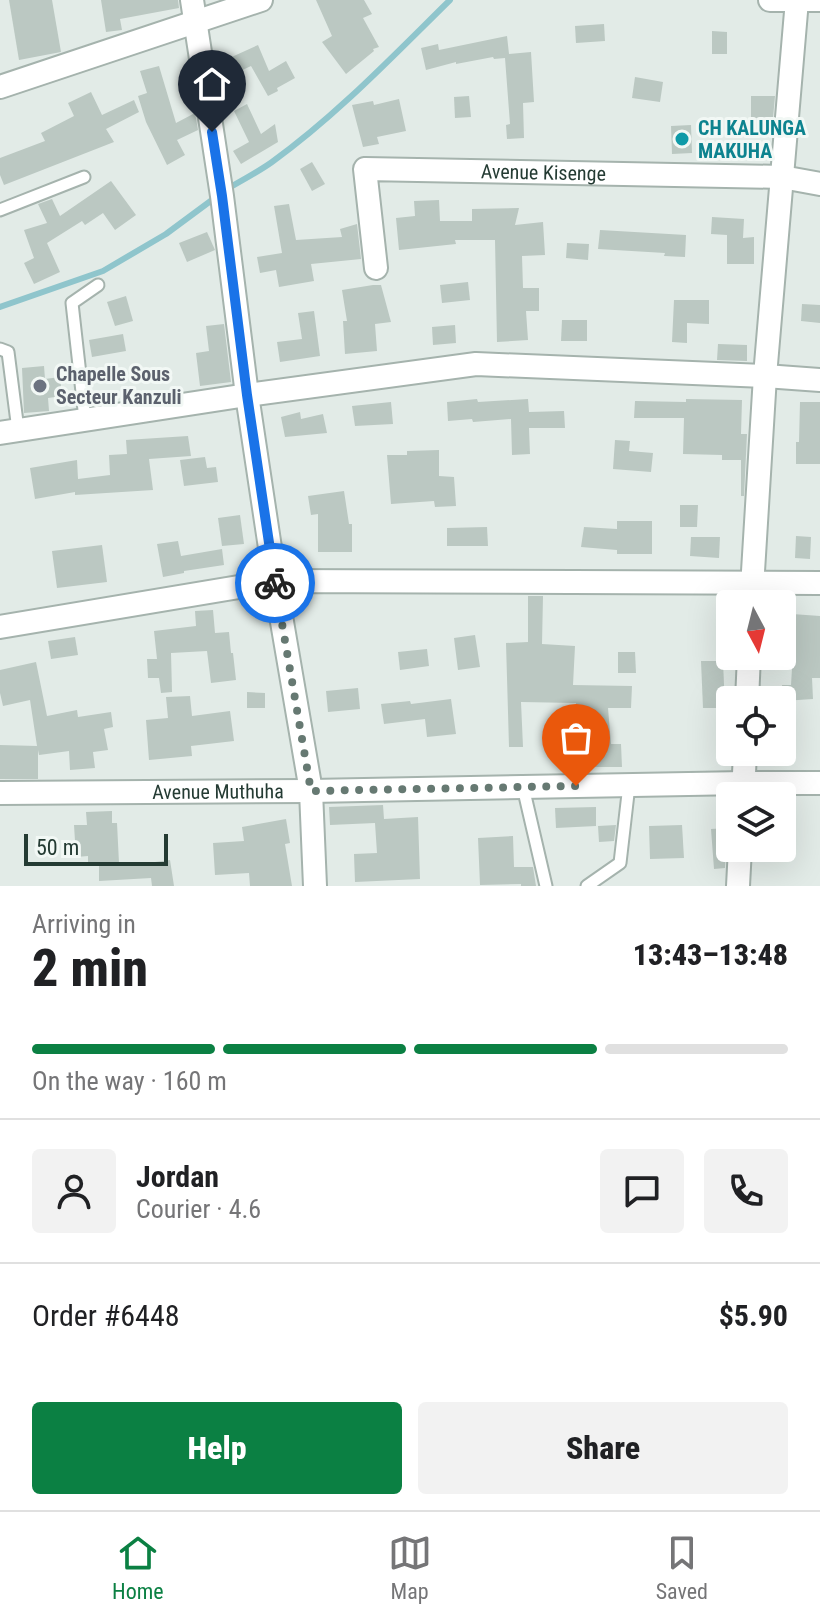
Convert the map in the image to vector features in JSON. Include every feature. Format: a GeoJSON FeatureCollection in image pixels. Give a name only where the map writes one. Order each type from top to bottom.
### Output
{"type":"FeatureCollection","features":[{"type":"Feature","properties":{"kind":"street"},"geometry":{"type":"LineString","coordinates":[[192,0],[222,191],[247,395],[311,791],[315,886]]}},
{"type":"Feature","properties":{"kind":"street"},"geometry":{"type":"LineString","coordinates":[[0,87],[261,0]]}},
{"type":"Feature","properties":{"kind":"street"},"geometry":{"type":"LineString","coordinates":[[770,0],[820,0]]}},
{"type":"Feature","properties":{"kind":"street"},"geometry":{"type":"LineString","coordinates":[[751,590],[765,376],[797,0]]}},
{"type":"Feature","properties":{"kind":"street","name":"Avenue Kisenge"},"geometry":{"type":"LineString","coordinates":[[376,268],[365,169],[782,177],[820,184]]}},
{"type":"Feature","properties":{"kind":"street"},"geometry":{"type":"LineString","coordinates":[[9,431],[476,364],[820,380]]}},
{"type":"Feature","properties":{"kind":"street"},"geometry":{"type":"LineString","coordinates":[[0,627],[275,581],[716,593]]}},
{"type":"Feature","properties":{"kind":"street"},"geometry":{"type":"LineString","coordinates":[[776,590],[820,583]]}},
{"type":"Feature","properties":{"kind":"street","name":"Avenue Muthuha"},"geometry":{"type":"LineString","coordinates":[[796,785],[820,783]]}},
{"type":"Feature","properties":{"kind":"street","name":"Avenue Muthuha"},"geometry":{"type":"LineString","coordinates":[[0,793],[629,785],[716,788]]}},
{"type":"Feature","properties":{"kind":"street"},"geometry":{"type":"LineString","coordinates":[[738,886],[739,862]]}},
{"type":"Feature","properties":{"kind":"lane"},"geometry":{"type":"LineString","coordinates":[[0,210],[84,177]]}},
{"type":"Feature","properties":{"kind":"lane"},"geometry":{"type":"LineString","coordinates":[[85,419],[72,303],[98,285]]}},
{"type":"Feature","properties":{"kind":"lane"},"geometry":{"type":"LineString","coordinates":[[0,349],[8,352],[9,431]]}},
{"type":"Feature","properties":{"kind":"lane"},"geometry":{"type":"LineString","coordinates":[[587,886],[620,863],[629,785]]}},
{"type":"Feature","properties":{"kind":"lane"},"geometry":{"type":"LineString","coordinates":[[523,787],[546,886]]}},
{"type":"Feature","properties":{"kind":"building"},"geometry":{"type":"Polygon","coordinates":[[[9,0],[52,0],[61,52],[19,60],[9,0]]]}},
{"type":"Feature","properties":{"kind":"building"},"geometry":{"type":"Polygon","coordinates":[[[101,0],[178,0],[179,8],[120,19],[122,30],[106,32],[101,0]]]}},
{"type":"Feature","properties":{"kind":"building"},"geometry":{"type":"Polygon","coordinates":[[[316,0],[364,0],[372,14],[363,18],[379,47],[346,74],[322,42],[332,36],[316,0]]]}},
{"type":"Feature","properties":{"kind":"building"},"geometry":{"type":"Polygon","coordinates":[[[604,24],[605,41],[576,43],[575,26],[604,24]]]}},
{"type":"Feature","properties":{"kind":"building"},"geometry":{"type":"Polygon","coordinates":[[[712,31],[727,32],[727,54],[712,54],[712,31]]]}},
{"type":"Feature","properties":{"kind":"building"},"geometry":{"type":"Polygon","coordinates":[[[507,36],[509,54],[531,52],[534,102],[523,103],[524,138],[507,139],[506,125],[510,124],[505,58],[456,62],[426,70],[421,48],[438,44],[439,50],[507,36]]]}},
{"type":"Feature","properties":{"kind":"building"},"geometry":{"type":"Polygon","coordinates":[[[258,45],[269,71],[286,61],[295,78],[268,96],[251,66],[232,75],[225,60],[258,45]]]}},
{"type":"Feature","properties":{"kind":"building"},"geometry":{"type":"Polygon","coordinates":[[[159,66],[176,123],[195,113],[198,130],[177,140],[185,155],[167,165],[146,122],[138,96],[147,93],[140,71],[159,66]]]}},
{"type":"Feature","properties":{"kind":"building"},"geometry":{"type":"Polygon","coordinates":[[[635,77],[663,82],[660,102],[632,98],[635,77]]]}},
{"type":"Feature","properties":{"kind":"building"},"geometry":{"type":"Polygon","coordinates":[[[91,92],[102,115],[134,100],[139,112],[106,129],[114,142],[4,185],[0,175],[0,158],[45,141],[41,133],[74,116],[68,103],[91,92]]]}},
{"type":"Feature","properties":{"kind":"building"},"geometry":{"type":"Polygon","coordinates":[[[469,96],[471,117],[455,118],[454,97],[469,96]]]}},
{"type":"Feature","properties":{"kind":"building"},"geometry":{"type":"Polygon","coordinates":[[[751,96],[775,96],[773,118],[751,118],[751,96]]]}},
{"type":"Feature","properties":{"kind":"building"},"geometry":{"type":"Polygon","coordinates":[[[399,99],[406,131],[377,137],[379,144],[363,147],[352,105],[373,101],[374,105],[399,99]]]}},
{"type":"Feature","properties":{"kind":"building"},"geometry":{"type":"Polygon","coordinates":[[[247,104],[261,134],[275,124],[278,142],[241,164],[233,151],[249,142],[234,111],[247,104]]]}},
{"type":"Feature","properties":{"kind":"building","name":"CH KALUNGA MAKUHA"},"geometry":{"type":"Polygon","coordinates":[[[691,125],[692,153],[672,154],[671,126],[691,125]]]}},
{"type":"Feature","properties":{"kind":"building"},"geometry":{"type":"Polygon","coordinates":[[[312,162],[325,184],[312,191],[300,169],[312,162]]]}},
{"type":"Feature","properties":{"kind":"building"},"geometry":{"type":"Polygon","coordinates":[[[111,181],[136,215],[115,230],[103,213],[85,225],[82,221],[47,243],[60,272],[34,284],[24,263],[34,258],[24,230],[47,223],[38,204],[52,199],[60,216],[111,181]]]}},
{"type":"Feature","properties":{"kind":"building"},"geometry":{"type":"Polygon","coordinates":[[[439,200],[440,221],[472,221],[472,209],[519,208],[515,225],[543,222],[545,255],[522,256],[523,288],[539,288],[539,311],[526,311],[528,340],[497,342],[495,240],[455,240],[456,244],[399,250],[396,218],[415,216],[414,201],[439,200]]]}},
{"type":"Feature","properties":{"kind":"building"},"geometry":{"type":"Polygon","coordinates":[[[289,204],[296,240],[342,237],[340,229],[357,224],[361,259],[311,264],[314,281],[279,287],[276,270],[260,273],[257,257],[282,253],[274,206],[289,204]]]}},
{"type":"Feature","properties":{"kind":"building"},"geometry":{"type":"Polygon","coordinates":[[[712,217],[744,219],[743,238],[754,237],[754,264],[727,264],[727,235],[711,234],[712,217]]]}},
{"type":"Feature","properties":{"kind":"building"},"geometry":{"type":"Polygon","coordinates":[[[600,230],[686,235],[685,257],[598,249],[600,230]]]}},
{"type":"Feature","properties":{"kind":"building"},"geometry":{"type":"Polygon","coordinates":[[[207,232],[215,250],[187,262],[179,243],[207,232]]]}},
{"type":"Feature","properties":{"kind":"building"},"geometry":{"type":"Polygon","coordinates":[[[567,243],[589,244],[588,260],[566,258],[567,243]]]}},
{"type":"Feature","properties":{"kind":"building"},"geometry":{"type":"Polygon","coordinates":[[[468,282],[470,300],[442,303],[440,285],[468,282]]]}},
{"type":"Feature","properties":{"kind":"building"},"geometry":{"type":"Polygon","coordinates":[[[381,285],[391,322],[375,324],[377,351],[345,354],[343,321],[347,321],[342,290],[381,285]]]}},
{"type":"Feature","properties":{"kind":"building"},"geometry":{"type":"Polygon","coordinates":[[[126,296],[133,321],[115,326],[107,302],[126,296]]]}},
{"type":"Feature","properties":{"kind":"building"},"geometry":{"type":"Polygon","coordinates":[[[674,300],[709,300],[709,324],[687,323],[687,343],[672,342],[674,300]]]}},
{"type":"Feature","properties":{"kind":"building"},"geometry":{"type":"Polygon","coordinates":[[[802,304],[820,305],[820,323],[801,321],[802,304]]]}},
{"type":"Feature","properties":{"kind":"building"},"geometry":{"type":"Polygon","coordinates":[[[314,311],[320,356],[280,362],[277,342],[302,339],[298,313],[314,311]]]}},
{"type":"Feature","properties":{"kind":"building"},"geometry":{"type":"Polygon","coordinates":[[[562,320],[587,320],[587,341],[561,341],[562,320]]]}},
{"type":"Feature","properties":{"kind":"building"},"geometry":{"type":"Polygon","coordinates":[[[224,324],[231,382],[200,386],[196,353],[209,351],[206,326],[224,324]]]}},
{"type":"Feature","properties":{"kind":"building"},"geometry":{"type":"Polygon","coordinates":[[[455,325],[456,343],[433,345],[432,327],[455,325]]]}},
{"type":"Feature","properties":{"kind":"building"},"geometry":{"type":"Polygon","coordinates":[[[123,334],[126,351],[92,357],[89,340],[123,334]]]}},
{"type":"Feature","properties":{"kind":"building"},"geometry":{"type":"Polygon","coordinates":[[[718,344],[747,345],[747,361],[717,360],[718,344]]]}},
{"type":"Feature","properties":{"kind":"building"},"geometry":{"type":"Polygon","coordinates":[[[44,366],[45,379],[60,377],[62,396],[48,398],[49,411],[24,413],[22,368],[44,366]]]}},
{"type":"Feature","properties":{"kind":"building"},"geometry":{"type":"Polygon","coordinates":[[[477,399],[478,402],[528,399],[529,412],[564,411],[565,428],[529,428],[530,454],[512,455],[511,419],[448,421],[447,402],[477,399]]]}},
{"type":"Feature","properties":{"kind":"building"},"geometry":{"type":"Polygon","coordinates":[[[686,399],[742,400],[741,434],[747,434],[744,496],[741,496],[741,460],[722,460],[722,455],[683,454],[684,418],[634,418],[635,401],[686,402],[686,399]]]}},
{"type":"Feature","properties":{"kind":"building"},"geometry":{"type":"Polygon","coordinates":[[[391,402],[393,424],[355,426],[352,406],[391,402]]]}},
{"type":"Feature","properties":{"kind":"building"},"geometry":{"type":"Polygon","coordinates":[[[800,402],[820,402],[820,464],[796,464],[800,402]]]}},
{"type":"Feature","properties":{"kind":"building"},"geometry":{"type":"Polygon","coordinates":[[[300,412],[301,419],[323,414],[327,433],[285,437],[281,417],[300,412]]]}},
{"type":"Feature","properties":{"kind":"building"},"geometry":{"type":"Polygon","coordinates":[[[188,436],[191,456],[149,459],[153,490],[75,495],[75,492],[35,499],[30,468],[77,460],[78,479],[110,475],[109,455],[127,454],[126,440],[188,436]]]}},
{"type":"Feature","properties":{"kind":"building"},"geometry":{"type":"Polygon","coordinates":[[[615,440],[630,441],[629,451],[653,453],[651,472],[613,469],[615,440]]]}},
{"type":"Feature","properties":{"kind":"building"},"geometry":{"type":"Polygon","coordinates":[[[439,450],[439,476],[454,477],[456,506],[435,507],[434,501],[391,504],[387,455],[439,450]]]}},
{"type":"Feature","properties":{"kind":"building"},"geometry":{"type":"Polygon","coordinates":[[[205,457],[207,468],[216,467],[218,482],[184,486],[180,460],[205,457]]]}},
{"type":"Feature","properties":{"kind":"building"},"geometry":{"type":"Polygon","coordinates":[[[344,491],[349,524],[352,524],[352,552],[318,552],[318,514],[311,515],[308,496],[344,491]]]}},
{"type":"Feature","properties":{"kind":"building"},"geometry":{"type":"Polygon","coordinates":[[[680,505],[698,505],[697,527],[680,527],[680,505]]]}},
{"type":"Feature","properties":{"kind":"building"},"geometry":{"type":"Polygon","coordinates":[[[240,515],[244,544],[222,546],[218,518],[240,515]]]}},
{"type":"Feature","properties":{"kind":"building"},"geometry":{"type":"Polygon","coordinates":[[[617,521],[652,521],[652,554],[617,554],[617,550],[581,547],[584,527],[617,529],[617,521]]]}},
{"type":"Feature","properties":{"kind":"building"},"geometry":{"type":"Polygon","coordinates":[[[487,527],[488,546],[447,546],[447,528],[487,527]]]}},
{"type":"Feature","properties":{"kind":"building"},"geometry":{"type":"Polygon","coordinates":[[[796,536],[811,537],[810,559],[795,558],[796,536]]]}},
{"type":"Feature","properties":{"kind":"building"},"geometry":{"type":"Polygon","coordinates":[[[691,537],[720,537],[719,558],[690,556],[691,537]]]}},
{"type":"Feature","properties":{"kind":"building"},"geometry":{"type":"Polygon","coordinates":[[[178,541],[181,556],[222,549],[224,565],[163,577],[157,544],[178,541]]]}},
{"type":"Feature","properties":{"kind":"building"},"geometry":{"type":"Polygon","coordinates":[[[102,545],[107,582],[57,588],[52,551],[102,545]]]}},
{"type":"Feature","properties":{"kind":"building"},"geometry":{"type":"Polygon","coordinates":[[[528,596],[543,596],[542,644],[575,646],[573,685],[632,686],[631,708],[608,708],[611,744],[621,744],[622,767],[579,767],[576,703],[521,702],[523,747],[509,747],[506,643],[528,642],[528,596]]]}},
{"type":"Feature","properties":{"kind":"building"},"geometry":{"type":"Polygon","coordinates":[[[213,610],[215,633],[229,632],[236,680],[211,683],[207,651],[171,653],[172,692],[161,693],[159,678],[148,678],[147,659],[157,659],[154,631],[196,626],[195,611],[213,610]]]}},
{"type":"Feature","properties":{"kind":"building"},"geometry":{"type":"Polygon","coordinates":[[[796,614],[820,616],[820,678],[812,678],[813,699],[796,700],[796,686],[782,685],[791,685],[792,670],[796,670],[796,614]]]}},
{"type":"Feature","properties":{"kind":"building"},"geometry":{"type":"Polygon","coordinates":[[[475,635],[480,667],[458,670],[454,638],[475,635]]]}},
{"type":"Feature","properties":{"kind":"building"},"geometry":{"type":"Polygon","coordinates":[[[75,637],[78,655],[51,659],[48,641],[75,637]]]}},
{"type":"Feature","properties":{"kind":"building"},"geometry":{"type":"Polygon","coordinates":[[[427,649],[429,666],[400,670],[398,652],[427,649]]]}},
{"type":"Feature","properties":{"kind":"building"},"geometry":{"type":"Polygon","coordinates":[[[618,652],[635,652],[636,673],[618,673],[618,652]]]}},
{"type":"Feature","properties":{"kind":"building"},"geometry":{"type":"Polygon","coordinates":[[[701,661],[716,661],[716,670],[723,670],[724,686],[716,686],[716,708],[703,708],[701,661]]]}},
{"type":"Feature","properties":{"kind":"building"},"geometry":{"type":"Polygon","coordinates":[[[36,662],[47,716],[77,710],[78,717],[111,712],[113,727],[104,729],[108,750],[93,752],[95,768],[70,770],[69,751],[39,755],[38,750],[38,779],[0,779],[0,745],[37,746],[30,700],[3,706],[0,670],[36,662]]]}},
{"type":"Feature","properties":{"kind":"building"},"geometry":{"type":"Polygon","coordinates":[[[358,688],[360,709],[328,712],[326,691],[358,688]]]}},
{"type":"Feature","properties":{"kind":"building"},"geometry":{"type":"Polygon","coordinates":[[[247,692],[265,693],[265,708],[247,708],[247,692]]]}},
{"type":"Feature","properties":{"kind":"building"},"geometry":{"type":"Polygon","coordinates":[[[190,696],[192,716],[230,711],[234,741],[191,746],[192,756],[149,760],[146,720],[168,718],[166,697],[190,696]]]}},
{"type":"Feature","properties":{"kind":"building"},"geometry":{"type":"Polygon","coordinates":[[[451,699],[456,734],[427,737],[425,719],[384,724],[381,704],[451,699]]]}},
{"type":"Feature","properties":{"kind":"building"},"geometry":{"type":"Polygon","coordinates":[[[383,805],[384,819],[418,817],[420,879],[355,882],[354,854],[377,853],[375,823],[330,825],[329,807],[383,805]]]}},
{"type":"Feature","properties":{"kind":"building"},"geometry":{"type":"Polygon","coordinates":[[[596,807],[596,826],[556,828],[555,808],[596,807]]]}},
{"type":"Feature","properties":{"kind":"building"},"geometry":{"type":"Polygon","coordinates":[[[112,811],[112,823],[117,823],[119,863],[170,860],[174,886],[152,886],[151,878],[99,881],[99,863],[88,863],[88,856],[76,857],[74,825],[87,825],[86,812],[112,811]]]}},
{"type":"Feature","properties":{"kind":"building"},"geometry":{"type":"Polygon","coordinates":[[[286,819],[290,843],[285,844],[292,886],[250,886],[249,873],[215,875],[213,843],[244,841],[242,827],[286,819]]]}},
{"type":"Feature","properties":{"kind":"building"},"geometry":{"type":"Polygon","coordinates":[[[616,825],[614,841],[599,842],[598,826],[616,825]]]}},
{"type":"Feature","properties":{"kind":"building"},"geometry":{"type":"Polygon","coordinates":[[[682,825],[684,858],[650,859],[649,826],[682,825]]]}},
{"type":"Feature","properties":{"kind":"building"},"geometry":{"type":"Polygon","coordinates":[[[711,829],[716,829],[716,862],[725,862],[725,868],[714,869],[711,829]]]}},
{"type":"Feature","properties":{"kind":"building"},"geometry":{"type":"Polygon","coordinates":[[[513,836],[514,867],[533,867],[536,886],[480,885],[478,838],[513,836]]]}},
{"type":"Feature","properties":{"kind":"waterway"},"geometry":{"type":"LineString","coordinates":[[225,190],[272,162],[319,125],[450,0]]}},
{"type":"Feature","properties":{"kind":"waterway"},"geometry":{"type":"LineString","coordinates":[[0,307],[103,271],[166,234],[216,197]]}},
{"type":"Feature","properties":{"kind":"way so far"},"geometry":{"type":"LineString","coordinates":[[275,583],[311,791],[576,786]]}},
{"type":"Feature","properties":{"kind":"place","name":"CH KALUNGA MAKUHA"},"geometry":{"type":"Point","coordinates":[682,139]}},
{"type":"Feature","properties":{"kind":"place","name":"Chapelle Sous Secteur Kanzuli"},"geometry":{"type":"Point","coordinates":[40,386]}},
{"type":"Feature","properties":{"kind":"route"},"geometry":{"type":"LineString","coordinates":[[212,132],[275,583]]}}]}
